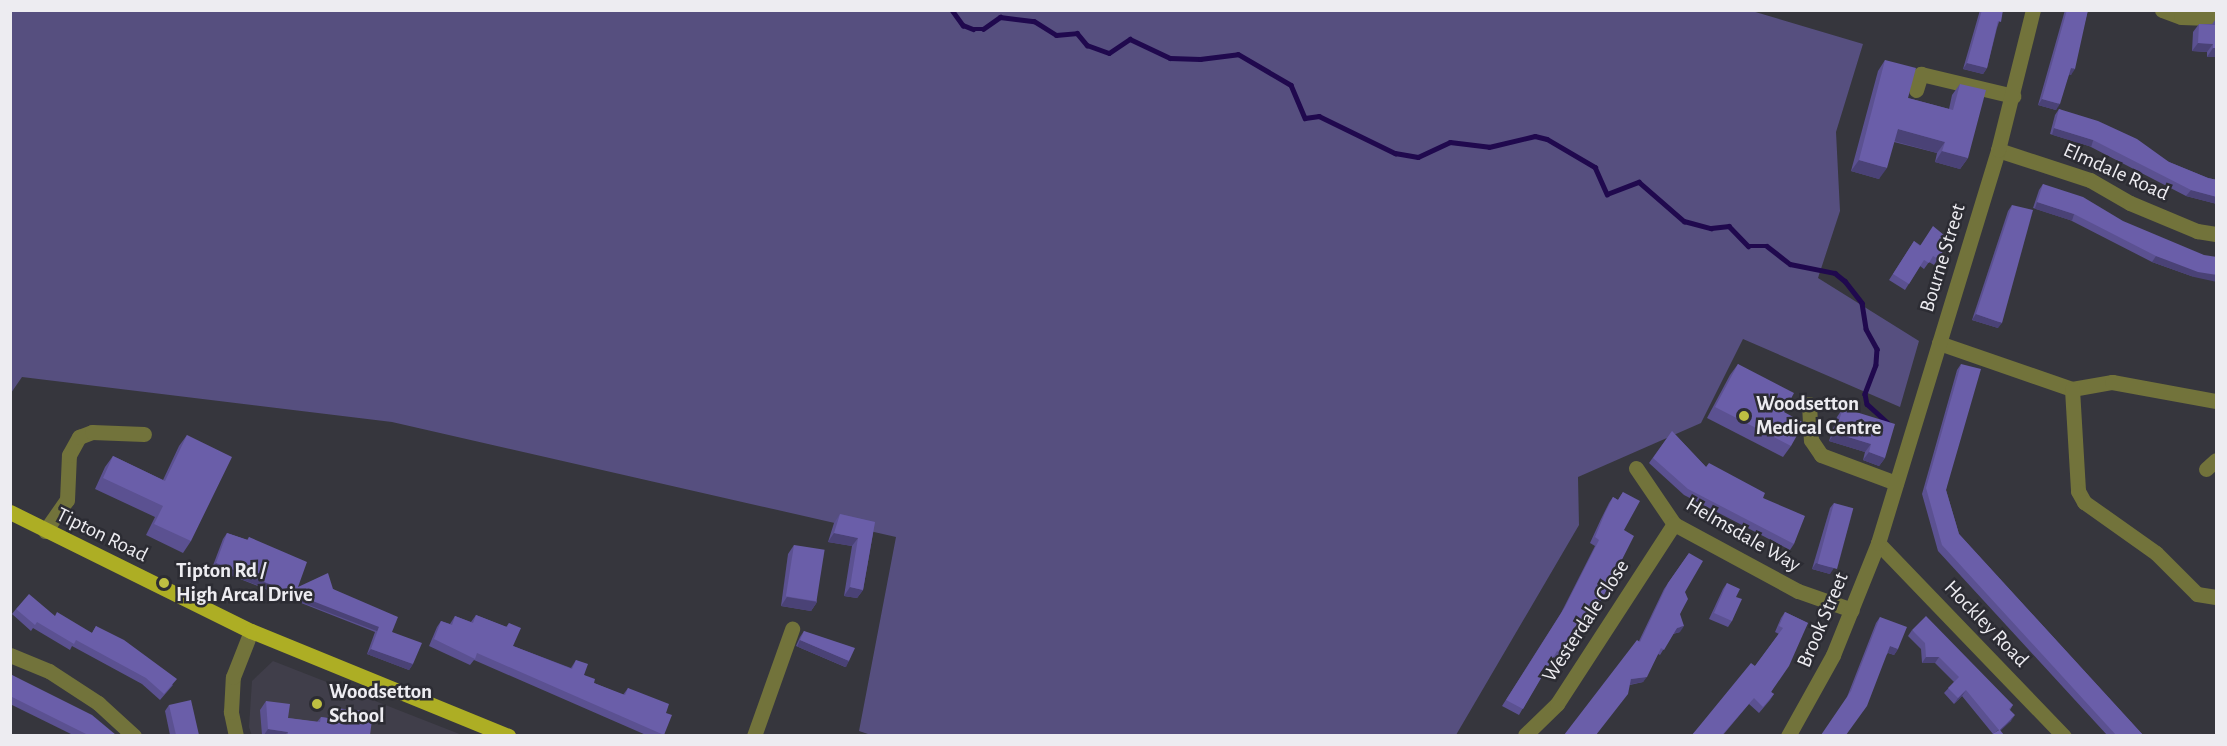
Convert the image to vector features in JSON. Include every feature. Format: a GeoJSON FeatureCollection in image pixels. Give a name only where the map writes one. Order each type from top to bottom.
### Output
{"type":"FeatureCollection","features":[{"type":"Feature","properties":{"kind":"main road","name":"Tipton Road"},"geometry":{"type":"LineString","coordinates":[[10,512],[251,631],[508,735]]}},
{"type":"Feature","properties":{"kind":"street","name":"Bourne Street"},"geometry":{"type":"LineString","coordinates":[[1887,516],[1998,150],[2033,10]]}},
{"type":"Feature","properties":{"kind":"street"},"geometry":{"type":"LineString","coordinates":[[2162,10],[2181,16],[2217,18]]}},
{"type":"Feature","properties":{"kind":"street"},"geometry":{"type":"LineString","coordinates":[[1916,90],[1921,74],[2013,96]]}},
{"type":"Feature","properties":{"kind":"street","name":"Elmdale Road"},"geometry":{"type":"LineString","coordinates":[[1998,150],[2090,180],[2130,203],[2197,231],[2217,234]]}},
{"type":"Feature","properties":{"kind":"street"},"geometry":{"type":"LineString","coordinates":[[1939,343],[2073,389],[2112,382],[2217,401]]}},
{"type":"Feature","properties":{"kind":"street"},"geometry":{"type":"LineString","coordinates":[[2073,389],[2079,491],[2084,502],[2156,553],[2198,594],[2217,597]]}},
{"type":"Feature","properties":{"kind":"street"},"geometry":{"type":"LineString","coordinates":[[1809,404],[1811,440],[1821,455],[1896,483]]}},
{"type":"Feature","properties":{"kind":"street"},"geometry":{"type":"LineString","coordinates":[[45,531],[67,500],[69,455],[79,438],[92,432],[144,434]]}},
{"type":"Feature","properties":{"kind":"street","name":"Helmsdale Way"},"geometry":{"type":"LineString","coordinates":[[1636,468],[1674,524],[1798,591],[1852,610]]}},
{"type":"Feature","properties":{"kind":"street","name":"Brook Street"},"geometry":{"type":"LineString","coordinates":[[1788,735],[1816,690],[1852,610],[1887,516]]}},
{"type":"Feature","properties":{"kind":"street","name":"Westerdale Close"},"geometry":{"type":"LineString","coordinates":[[1525,735],[1557,704],[1674,524]]}},
{"type":"Feature","properties":{"kind":"street","name":"Hockley Road"},"geometry":{"type":"LineString","coordinates":[[1878,543],[2064,735]]}},
{"type":"Feature","properties":{"kind":"street"},"geometry":{"type":"LineString","coordinates":[[754,735],[792,628]]}},
{"type":"Feature","properties":{"kind":"street"},"geometry":{"type":"LineString","coordinates":[[236,735],[231,712],[233,677],[251,631]]}},
{"type":"Feature","properties":{"kind":"street"},"geometry":{"type":"LineString","coordinates":[[10,655],[49,671],[98,703],[134,735]]}},
{"type":"Feature","properties":{"kind":"shaded area"},"geometry":{"type":"Polygon","coordinates":[[[10,11],[1752,11],[1863,44],[1836,132],[1840,211],[1818,278],[1919,341],[1900,407],[1743,339],[1701,423],[1578,477],[1579,525],[1456,735],[871,735],[859,731],[896,537],[392,422],[22,377],[11,393],[10,11]]]}},
{"type":"Feature","properties":{"kind":"shaded area","name":"Woodsetton School"},"geometry":{"type":"Polygon","coordinates":[[[273,661],[462,735],[252,736],[249,727],[252,681],[273,661]]]}},
{"type":"Feature","properties":{"kind":"building"},"geometry":{"type":"Polygon","coordinates":[[[1982,10],[2003,10],[2001,22],[1998,21],[1987,68],[1967,63],[1982,10]]]}},
{"type":"Feature","properties":{"kind":"building"},"geometry":{"type":"Polygon","coordinates":[[[2067,10],[2088,10],[2075,69],[2071,68],[2060,104],[2042,99],[2067,10]]]}},
{"type":"Feature","properties":{"kind":"building"},"geometry":{"type":"Polygon","coordinates":[[[2216,19],[2217,48],[2213,48],[2213,44],[2198,43],[2199,24],[2215,25],[2216,19]]]}},
{"type":"Feature","properties":{"kind":"building"},"geometry":{"type":"Polygon","coordinates":[[[1885,60],[1916,68],[1908,98],[1953,110],[1960,84],[1986,90],[1968,158],[1942,151],[1945,142],[1898,129],[1887,168],[1859,160],[1885,60]]]}},
{"type":"Feature","properties":{"kind":"building"},"geometry":{"type":"Polygon","coordinates":[[[2059,109],[2098,121],[2137,139],[2169,162],[2217,180],[2217,197],[2191,190],[2093,140],[2054,128],[2059,109]]]}},
{"type":"Feature","properties":{"kind":"building"},"geometry":{"type":"Polygon","coordinates":[[[2043,184],[2083,197],[2123,221],[2204,255],[2217,257],[2217,275],[2198,272],[2156,256],[2074,214],[2037,202],[2043,184]]]}},
{"type":"Feature","properties":{"kind":"building"},"geometry":{"type":"Polygon","coordinates":[[[2012,205],[2033,210],[2002,323],[1976,314],[2012,205]]]}},
{"type":"Feature","properties":{"kind":"building"},"geometry":{"type":"Polygon","coordinates":[[[1933,226],[1950,240],[1938,259],[1933,256],[1929,263],[1924,260],[1909,284],[1893,274],[1914,241],[1920,246],[1933,226]]]}},
{"type":"Feature","properties":{"kind":"building","name":"Woodsetton Medical Centre"},"geometry":{"type":"Polygon","coordinates":[[[1738,364],[1794,393],[1784,412],[1804,423],[1791,446],[1715,407],[1738,364]]]}},
{"type":"Feature","properties":{"kind":"building"},"geometry":{"type":"Polygon","coordinates":[[[1961,364],[1981,369],[1946,490],[1959,534],[2143,735],[2116,735],[1942,545],[1926,488],[1961,364]]]}},
{"type":"Feature","properties":{"kind":"building"},"geometry":{"type":"Polygon","coordinates":[[[1843,408],[1895,424],[1885,458],[1869,452],[1871,444],[1835,433],[1843,408]]]}},
{"type":"Feature","properties":{"kind":"building"},"geometry":{"type":"Polygon","coordinates":[[[1672,431],[1706,467],[1709,463],[1765,493],[1763,498],[1805,516],[1794,544],[1688,489],[1653,458],[1672,431]]]}},
{"type":"Feature","properties":{"kind":"building"},"geometry":{"type":"Polygon","coordinates":[[[187,435],[232,457],[191,541],[154,524],[163,506],[103,478],[113,456],[165,481],[187,435]]]}},
{"type":"Feature","properties":{"kind":"building"},"geometry":{"type":"Polygon","coordinates":[[[1623,492],[1640,501],[1624,530],[1634,536],[1603,597],[1565,655],[1557,651],[1523,709],[1506,700],[1565,607],[1599,540],[1595,537],[1613,497],[1618,500],[1623,492]]]}},
{"type":"Feature","properties":{"kind":"building"},"geometry":{"type":"Polygon","coordinates":[[[1834,503],[1853,508],[1837,569],[1818,564],[1834,503]]]}},
{"type":"Feature","properties":{"kind":"building"},"geometry":{"type":"Polygon","coordinates":[[[840,514],[875,522],[863,590],[850,587],[858,538],[834,533],[840,514]]]}},
{"type":"Feature","properties":{"kind":"building"},"geometry":{"type":"Polygon","coordinates":[[[227,533],[248,540],[249,537],[307,562],[298,587],[328,573],[333,589],[398,617],[392,632],[422,643],[413,664],[371,649],[379,627],[216,563],[227,533]]]}},
{"type":"Feature","properties":{"kind":"building"},"geometry":{"type":"Polygon","coordinates":[[[794,545],[825,550],[816,601],[786,596],[794,545]]]}},
{"type":"Feature","properties":{"kind":"building"},"geometry":{"type":"Polygon","coordinates":[[[1689,553],[1703,561],[1685,592],[1688,599],[1680,614],[1684,626],[1677,628],[1664,650],[1661,648],[1647,677],[1631,679],[1628,694],[1596,735],[1564,735],[1637,640],[1640,642],[1668,583],[1689,553]]]}},
{"type":"Feature","properties":{"kind":"building"},"geometry":{"type":"Polygon","coordinates":[[[1727,583],[1740,589],[1736,597],[1742,599],[1732,621],[1714,613],[1727,583]]]}},
{"type":"Feature","properties":{"kind":"building"},"geometry":{"type":"Polygon","coordinates":[[[29,594],[55,616],[57,612],[92,633],[96,626],[124,640],[177,679],[164,694],[146,678],[76,640],[74,644],[37,622],[35,625],[16,609],[29,594]]]}},
{"type":"Feature","properties":{"kind":"building"},"geometry":{"type":"Polygon","coordinates":[[[1785,612],[1808,623],[1789,666],[1771,692],[1774,694],[1763,707],[1754,698],[1722,735],[1692,735],[1751,663],[1755,666],[1783,628],[1779,626],[1785,612]]]}},
{"type":"Feature","properties":{"kind":"building"},"geometry":{"type":"Polygon","coordinates":[[[476,615],[507,627],[509,623],[521,628],[513,646],[572,669],[576,660],[588,664],[584,675],[595,679],[594,683],[625,695],[628,688],[669,704],[666,713],[672,715],[664,735],[477,653],[475,659],[434,639],[441,621],[452,625],[455,616],[473,623],[476,615]]]}},
{"type":"Feature","properties":{"kind":"building"},"geometry":{"type":"Polygon","coordinates":[[[1926,616],[2013,705],[2009,709],[2015,715],[2000,730],[2004,735],[1991,735],[1999,730],[1966,690],[1958,698],[1948,688],[1959,677],[1939,657],[1926,657],[1925,643],[1912,630],[1926,616]]]}},
{"type":"Feature","properties":{"kind":"building"},"geometry":{"type":"Polygon","coordinates":[[[1880,617],[1907,627],[1898,649],[1890,646],[1867,706],[1846,735],[1821,735],[1851,691],[1880,617]]]}},
{"type":"Feature","properties":{"kind":"building"},"geometry":{"type":"Polygon","coordinates":[[[804,631],[855,648],[849,661],[800,640],[804,631]]]}},
{"type":"Feature","properties":{"kind":"building"},"geometry":{"type":"Polygon","coordinates":[[[10,674],[92,715],[116,735],[88,735],[10,696],[10,674]]]}},
{"type":"Feature","properties":{"kind":"building"},"geometry":{"type":"Polygon","coordinates":[[[191,700],[199,735],[176,735],[169,705],[191,700]]]}},
{"type":"Feature","properties":{"kind":"building"},"geometry":{"type":"Polygon","coordinates":[[[266,701],[290,704],[288,718],[320,722],[321,717],[333,719],[335,708],[373,712],[370,735],[288,735],[288,732],[268,729],[266,701]]]}},
{"type":"Feature","properties":{"kind":"waterway"},"geometry":{"type":"LineString","coordinates":[[952,10],[963,25],[973,29],[983,29],[1000,17],[1034,21],[1056,35],[1077,33],[1087,45],[1109,53],[1130,39],[1170,58],[1200,59],[1238,54],[1291,85],[1305,118],[1319,116],[1395,153],[1418,157],[1450,142],[1489,147],[1535,136],[1547,139],[1595,167],[1607,194],[1639,182],[1684,221],[1711,228],[1729,226],[1748,246],[1767,246],[1790,264],[1835,273],[1845,281],[1862,303],[1866,329],[1877,349],[1876,365],[1865,394],[1867,404],[1888,423]]}},
{"type":"Feature","properties":{"kind":"place","name":"Woodsetton Medical Centre"},"geometry":{"type":"Point","coordinates":[1744,416]}},
{"type":"Feature","properties":{"kind":"place","name":"Tipton Rd / High Arcal Drive"},"geometry":{"type":"Point","coordinates":[164,583]}},
{"type":"Feature","properties":{"kind":"place","name":"Woodsetton School"},"geometry":{"type":"Point","coordinates":[317,704]}}]}
